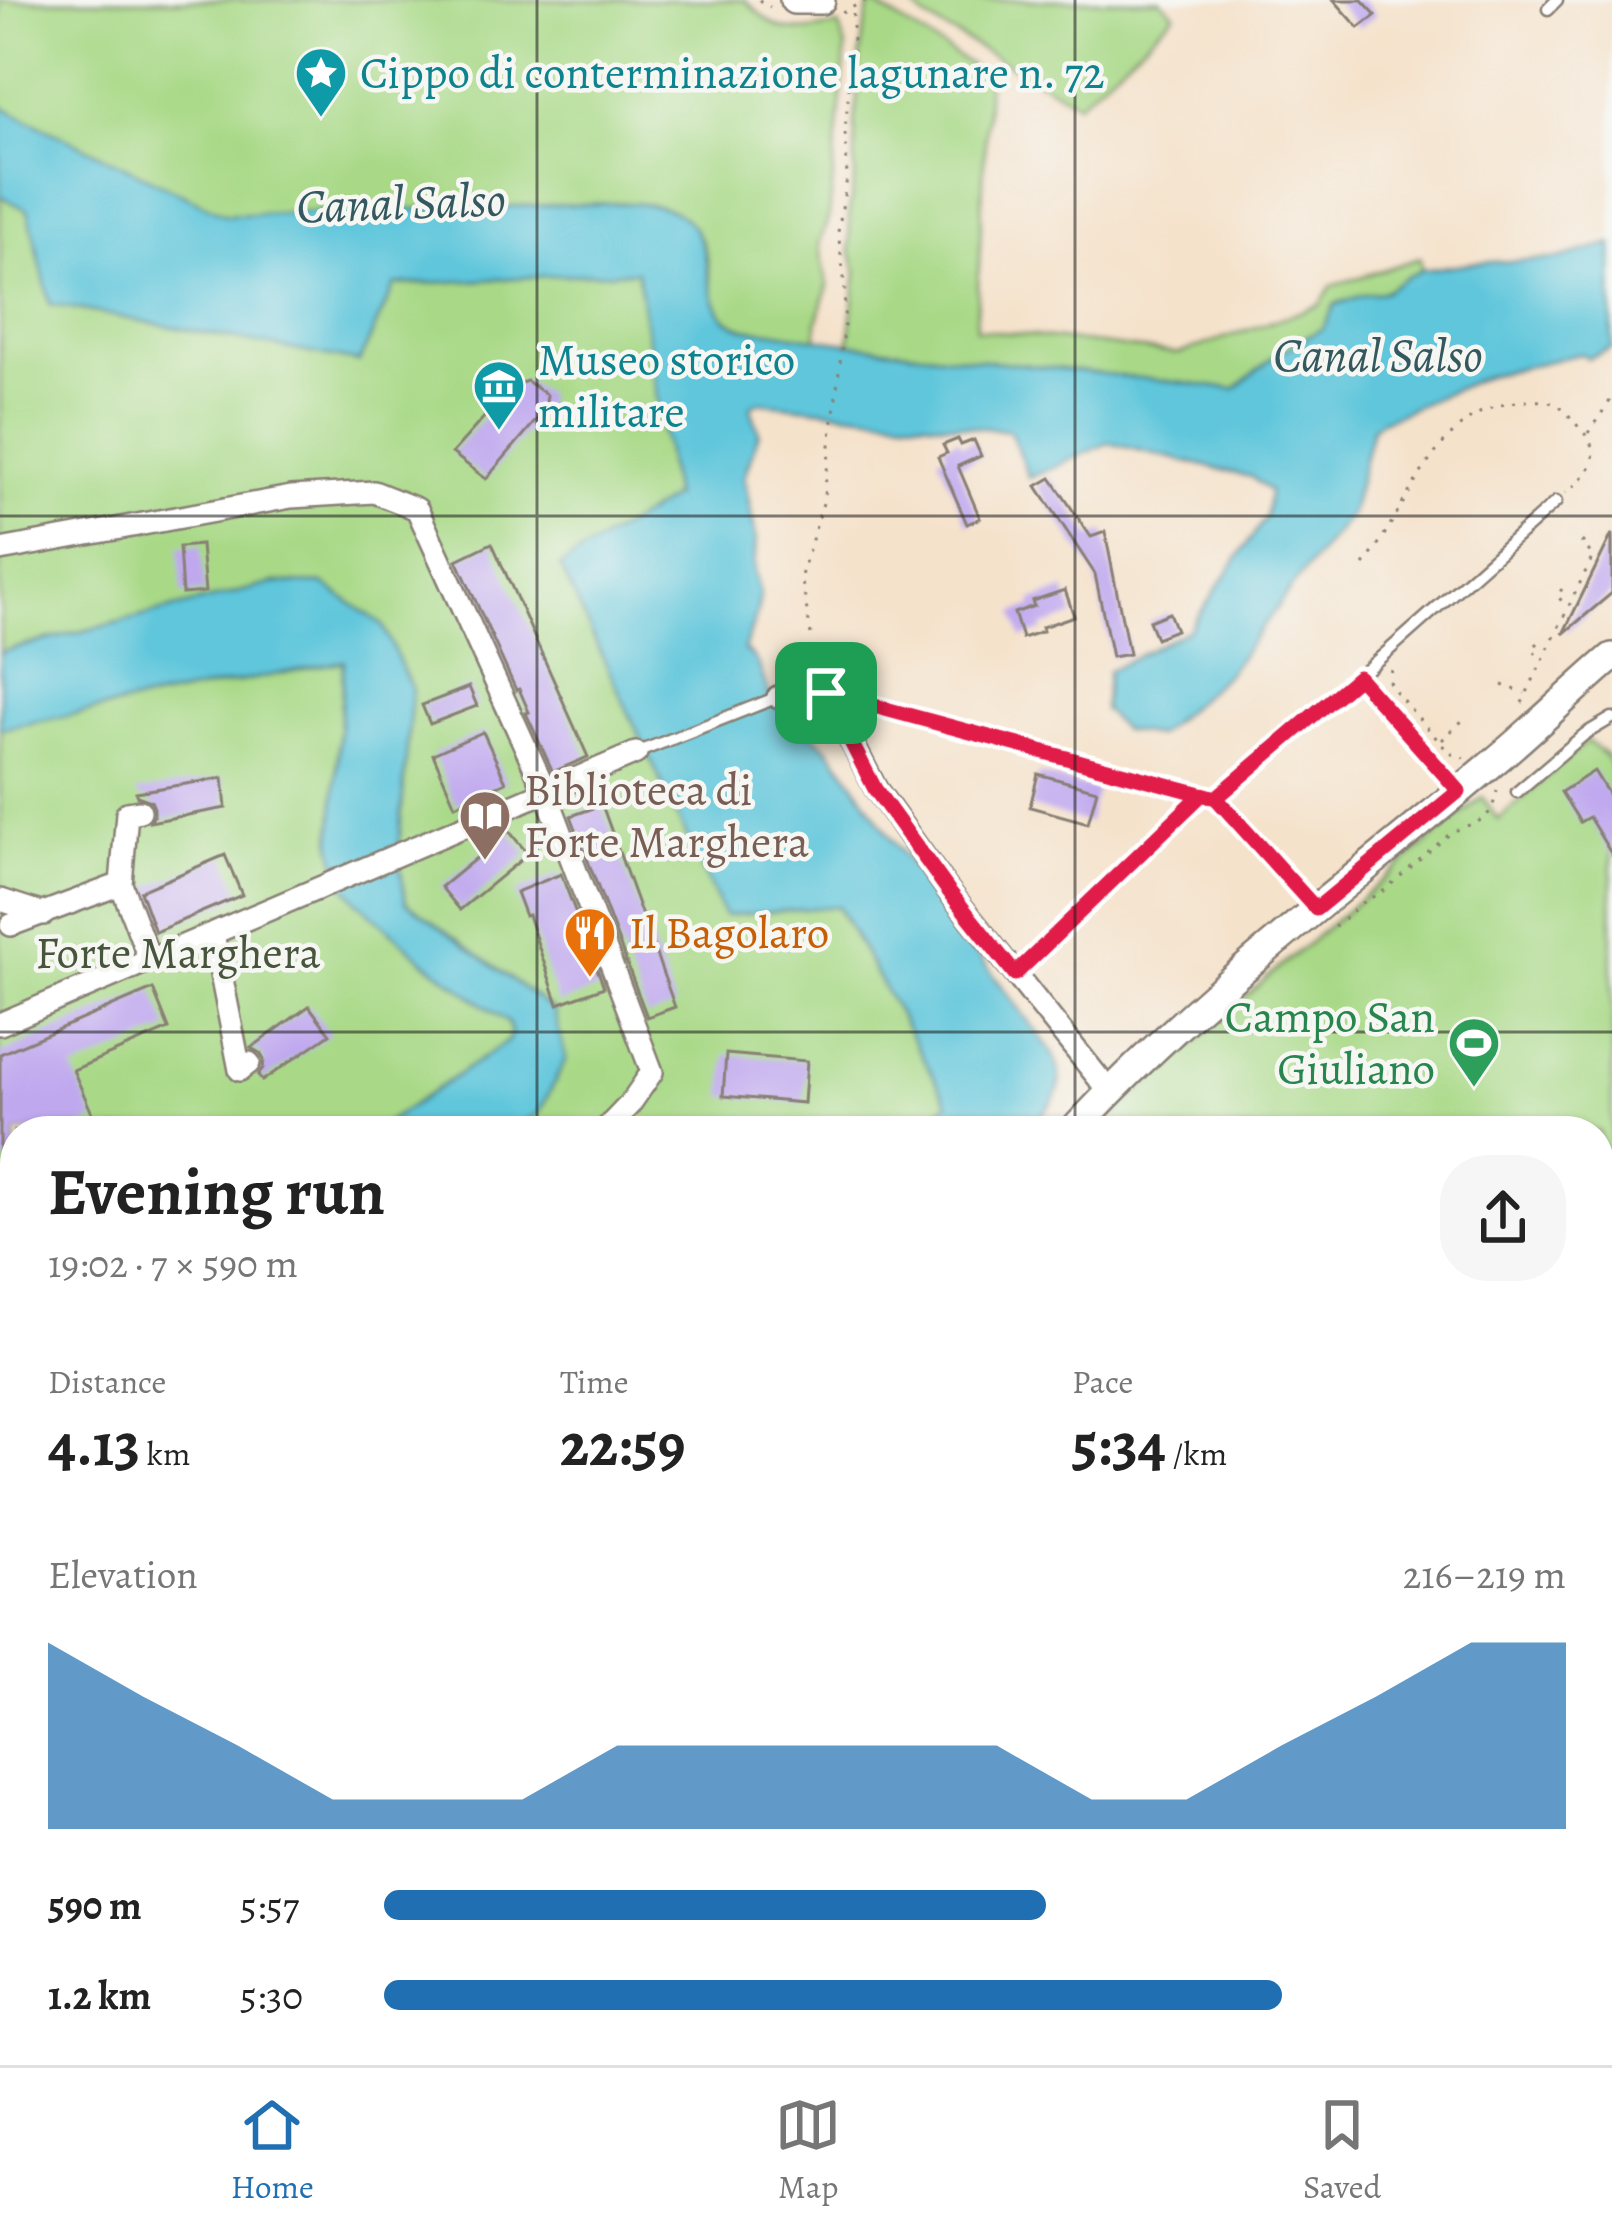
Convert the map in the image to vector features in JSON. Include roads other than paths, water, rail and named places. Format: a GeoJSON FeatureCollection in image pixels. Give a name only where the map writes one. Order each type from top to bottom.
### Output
{"type":"FeatureCollection","features":[{"type":"Feature","properties":{"kind":"street"},"geometry":{"type":"LineString","coordinates":[[794,0],[821,0]]}},
{"type":"Feature","properties":{"kind":"street"},"geometry":{"type":"LineString","coordinates":[[0,550],[291,497],[374,493],[417,509],[546,792],[652,1072],[618,1116]]}},
{"type":"Feature","properties":{"kind":"street"},"geometry":{"type":"LineString","coordinates":[[1086,1116],[1204,1003],[1320,921],[1459,791],[1610,662]]}},
{"type":"Feature","properties":{"kind":"street"},"geometry":{"type":"LineString","coordinates":[[778,697],[820,681],[875,789],[948,890],[1109,1091]]}},
{"type":"Feature","properties":{"kind":"street"},"geometry":{"type":"LineString","coordinates":[[0,1024],[636,753]]}},
{"type":"Feature","properties":{"kind":"street"},"geometry":{"type":"LineString","coordinates":[[140,811],[127,813],[121,884],[150,961]]}},
{"type":"Feature","properties":{"kind":"street"},"geometry":{"type":"LineString","coordinates":[[11,925],[121,884]]}},
{"type":"Feature","properties":{"kind":"street"},"geometry":{"type":"LineString","coordinates":[[1,900],[44,914]]}},
{"type":"Feature","properties":{"kind":"street"},"geometry":{"type":"LineString","coordinates":[[213,934],[240,1070],[249,1063]]}},
{"type":"Feature","properties":{"kind":"lane"},"geometry":{"type":"LineString","coordinates":[[1320,921],[1216,798],[1556,502]]}},
{"type":"Feature","properties":{"kind":"lane"},"geometry":{"type":"LineString","coordinates":[[1358,677],[1459,791]]}},
{"type":"Feature","properties":{"kind":"lane"},"geometry":{"type":"LineString","coordinates":[[636,753],[778,697]]}},
{"type":"Feature","properties":{"kind":"lane"},"geometry":{"type":"LineString","coordinates":[[1516,792],[1585,734],[1612,718]]}},
{"type":"Feature","properties":{"kind":"water","name":"Canal Salso"},"geometry":{"type":"Polygon","coordinates":[[[0,106],[226,215],[651,205],[677,213],[691,225],[700,239],[717,306],[741,327],[1235,389],[1277,354],[1323,328],[1335,305],[1384,292],[1422,270],[1558,259],[1612,244],[1612,348],[1588,358],[1570,356],[1486,376],[1379,422],[1372,428],[1351,514],[1227,674],[1156,736],[1122,730],[1103,709],[1108,671],[1189,629],[1266,517],[1269,491],[1251,477],[1109,443],[1029,478],[1010,431],[753,404],[759,432],[744,477],[756,538],[754,570],[760,595],[744,650],[756,661],[776,703],[824,744],[848,774],[1049,1048],[1060,1073],[1057,1092],[1041,1116],[935,1116],[948,1102],[838,906],[724,916],[560,566],[673,497],[637,271],[395,285],[359,362],[50,304],[28,210],[0,196],[0,106]]]}},
{"type":"Feature","properties":{"kind":"water"},"geometry":{"type":"Polygon","coordinates":[[[275,583],[323,584],[382,624],[412,690],[398,855],[406,902],[554,1011],[566,1059],[539,1113],[396,1116],[508,1041],[511,1032],[508,1023],[427,963],[356,900],[341,880],[332,843],[344,661],[0,729],[0,652],[275,583]]]}},
{"type":"Feature","properties":{"kind":"place","name":"Cippo di conterminazione lagunare n. 72"},"geometry":{"type":"Point","coordinates":[321,119]}},
{"type":"Feature","properties":{"kind":"place","name":"Museo storico militare"},"geometry":{"type":"Point","coordinates":[499,432]}},
{"type":"Feature","properties":{"kind":"place","name":"Biblioteca di Forte Marghera"},"geometry":{"type":"Point","coordinates":[485,862]}},
{"type":"Feature","properties":{"kind":"place","name":"Il Bagolaro"},"geometry":{"type":"Point","coordinates":[590,979]}},
{"type":"Feature","properties":{"kind":"place","name":"Campo San Giuliano"},"geometry":{"type":"Point","coordinates":[1474,1089]}},
{"type":"Feature","properties":{"kind":"park label","name":"Forte Marghera"},"geometry":{"type":"Point","coordinates":[178,953]}}]}
